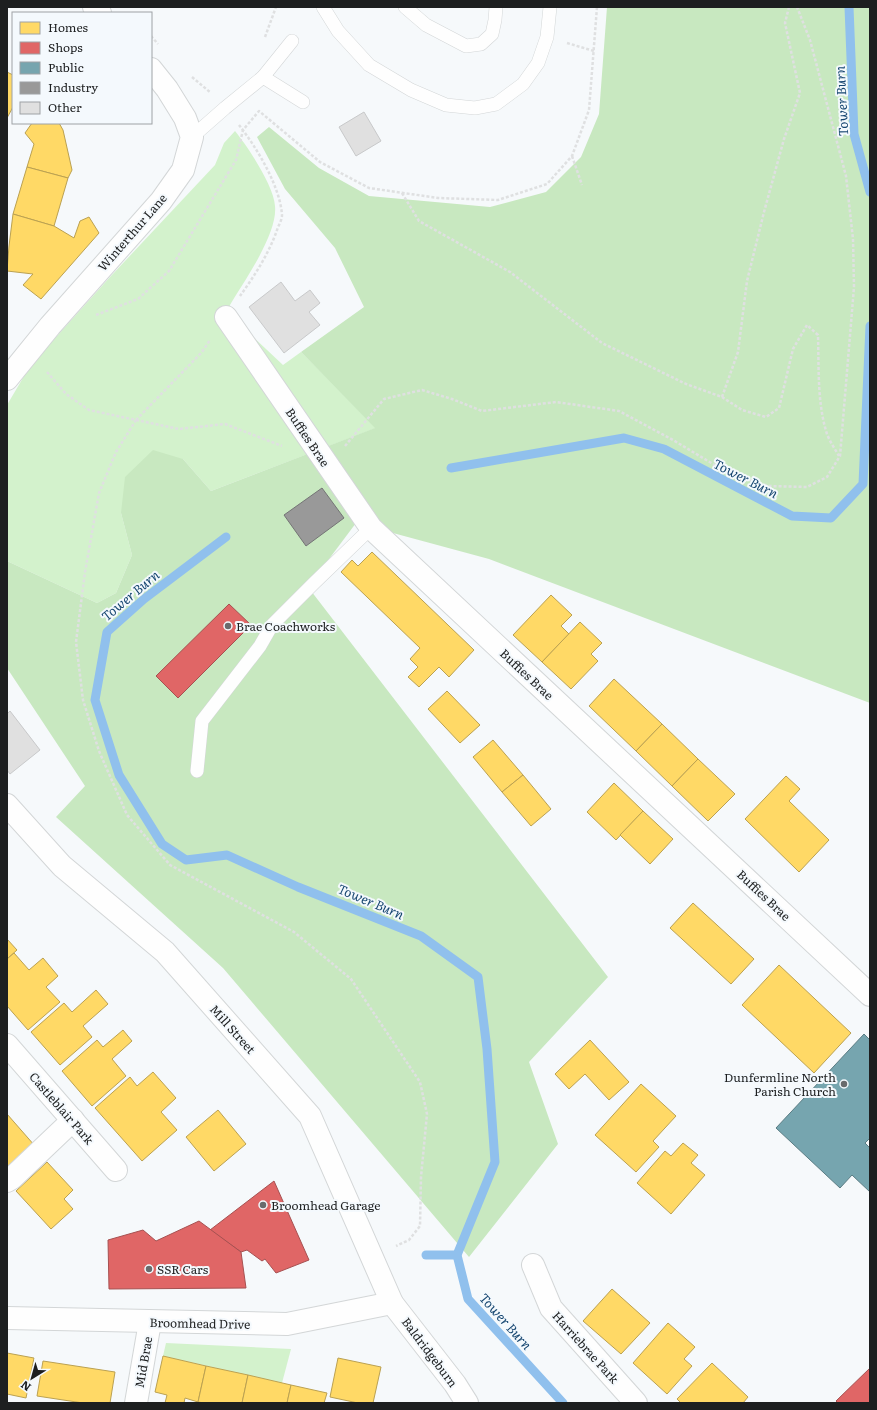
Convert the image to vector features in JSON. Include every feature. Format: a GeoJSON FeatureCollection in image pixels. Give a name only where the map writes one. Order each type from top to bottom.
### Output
{"type":"FeatureCollection","features":[{"type":"Feature","properties":{"kind":"street"},"geometry":{"type":"LineString","coordinates":[[152,70],[167,89],[185,118],[192,138]]}},
{"type":"Feature","properties":{"kind":"street","name":"Winterthur Lane"},"geometry":{"type":"LineString","coordinates":[[7,379],[50,326],[161,201],[183,170],[192,138]]}},
{"type":"Feature","properties":{"kind":"street","name":"Buffies Brae"},"geometry":{"type":"LineString","coordinates":[[226,317],[371,528],[870,995]]}},
{"type":"Feature","properties":{"kind":"street","name":"Mill Street"},"geometry":{"type":"LineString","coordinates":[[7,805],[62,866],[165,952],[310,1116],[392,1302]]}},
{"type":"Feature","properties":{"kind":"street","name":"Castleblair Park"},"geometry":{"type":"LineString","coordinates":[[7,1045],[116,1170]]}},
{"type":"Feature","properties":{"kind":"street"},"geometry":{"type":"LineString","coordinates":[[7,1181],[73,1120]]}},
{"type":"Feature","properties":{"kind":"street","name":"Harriebrae Park"},"geometry":{"type":"LineString","coordinates":[[533,1265],[551,1308],[636,1403]]}},
{"type":"Feature","properties":{"kind":"street","name":"Broomhead Drive"},"geometry":{"type":"LineString","coordinates":[[7,1318],[287,1324],[392,1302]]}},
{"type":"Feature","properties":{"kind":"street","name":"Baldridgeburn"},"geometry":{"type":"LineString","coordinates":[[392,1302],[455,1384],[467,1403]]}},
{"type":"Feature","properties":{"kind":"street","name":"Mid Brae"},"geometry":{"type":"LineString","coordinates":[[136,1403],[150,1322]]}},
{"type":"Feature","properties":{"kind":"lane"},"geometry":{"type":"LineString","coordinates":[[323,7],[338,31],[369,65],[411,90],[446,105],[474,108],[496,104],[523,84],[538,63],[547,37],[550,7]]}},
{"type":"Feature","properties":{"kind":"lane"},"geometry":{"type":"LineString","coordinates":[[405,7],[426,25],[466,46],[481,44],[492,34],[496,7]]}},
{"type":"Feature","properties":{"kind":"lane"},"geometry":{"type":"LineString","coordinates":[[192,138],[225,108],[263,77],[292,41]]}},
{"type":"Feature","properties":{"kind":"lane"},"geometry":{"type":"LineString","coordinates":[[263,77],[304,102]]}},
{"type":"Feature","properties":{"kind":"lane"},"geometry":{"type":"LineString","coordinates":[[197,771],[202,721],[260,646],[272,625],[371,528]]}},
{"type":"Feature","properties":{"kind":"path"},"geometry":{"type":"LineString","coordinates":[[264,41],[276,7]]}},
{"type":"Feature","properties":{"kind":"path"},"geometry":{"type":"LineString","coordinates":[[90,317],[138,299],[169,270],[236,160],[243,130],[259,111],[320,162],[370,188],[438,198],[498,200],[547,184],[572,156],[589,110],[597,7]]}},
{"type":"Feature","properties":{"kind":"path"},"geometry":{"type":"LineString","coordinates":[[722,397],[738,352],[747,281],[764,212],[784,139],[800,93],[786,23],[789,7]]}},
{"type":"Feature","properties":{"kind":"path"},"geometry":{"type":"LineString","coordinates":[[328,466],[384,399],[422,390],[452,399],[482,411],[556,402],[620,411],[673,440],[728,473],[768,486],[807,487],[827,477],[840,456],[854,287],[853,239],[846,176],[810,40],[797,7]]}},
{"type":"Feature","properties":{"kind":"path"},"geometry":{"type":"LineString","coordinates":[[152,37],[161,47]]}},
{"type":"Feature","properties":{"kind":"path"},"geometry":{"type":"LineString","coordinates":[[547,37],[594,51]]}},
{"type":"Feature","properties":{"kind":"path"},"geometry":{"type":"LineString","coordinates":[[191,76],[212,94],[243,130],[275,185],[282,216],[275,238],[257,272],[202,352],[136,420],[116,452],[99,493],[85,572],[76,642],[83,700],[99,751],[128,815],[170,865],[294,932],[351,979],[420,1082],[427,1114],[421,1177],[420,1226],[409,1240],[372,1258]]}},
{"type":"Feature","properties":{"kind":"path"},"geometry":{"type":"LineString","coordinates":[[572,156],[582,186]]}},
{"type":"Feature","properties":{"kind":"path"},"geometry":{"type":"LineString","coordinates":[[402,193],[419,221],[510,272],[602,342],[686,384],[722,397],[742,410],[766,418],[779,408],[793,349],[807,325],[818,335],[821,414],[828,436],[840,456]]}},
{"type":"Feature","properties":{"kind":"path"},"geometry":{"type":"LineString","coordinates":[[29,351],[66,394],[89,410],[179,429],[225,424],[288,449]]}},
{"type":"Feature","properties":{"kind":"green space"},"geometry":{"type":"Polygon","coordinates":[[[607,7],[870,7],[870,703],[489,559],[356,523],[308,587],[608,977],[529,1062],[558,1144],[469,1257],[223,968],[56,817],[85,786],[7,668],[7,561],[97,603],[116,593],[132,555],[121,513],[125,477],[153,450],[183,459],[211,491],[375,428],[301,352],[364,307],[335,248],[285,189],[257,137],[269,127],[319,168],[369,196],[490,207],[546,192],[581,157],[599,114],[607,7]]]}},
{"type":"Feature","properties":{"kind":"green space"},"geometry":{"type":"Polygon","coordinates":[[[235,131],[253,156],[270,188],[274,198],[275,217],[266,243],[259,257],[230,305],[232,317],[283,365],[301,352],[376,428],[211,491],[183,459],[121,513],[132,555],[116,593],[97,603],[7,561],[7,405],[30,366],[110,277],[215,165],[224,143],[235,131]]]}},
{"type":"Feature","properties":{"kind":"green space"},"geometry":{"type":"Polygon","coordinates":[[[166,1343],[291,1349],[282,1383],[163,1356],[166,1343]]]}},
{"type":"Feature","properties":{"kind":"building: Homes"},"geometry":{"type":"Polygon","coordinates":[[[7,72],[12,74],[12,109],[7,118],[7,72]]]}},
{"type":"Feature","properties":{"kind":"building: Homes"},"geometry":{"type":"Polygon","coordinates":[[[31,124],[60,124],[63,130],[72,170],[68,178],[27,167],[34,144],[25,133],[31,124]]]}},
{"type":"Feature","properties":{"kind":"building: Homes"},"geometry":{"type":"Polygon","coordinates":[[[27,167],[68,178],[54,226],[13,214],[27,167]]]}},
{"type":"Feature","properties":{"kind":"building: Homes"},"geometry":{"type":"Polygon","coordinates":[[[13,214],[54,226],[74,238],[80,221],[89,217],[99,233],[41,299],[23,285],[33,274],[7,271],[13,214]]]}},
{"type":"Feature","properties":{"kind":"building: Homes"},"geometry":{"type":"Polygon","coordinates":[[[372,552],[474,650],[449,677],[439,667],[419,687],[408,677],[418,667],[410,659],[420,648],[341,572],[352,560],[358,566],[372,552]]]}},
{"type":"Feature","properties":{"kind":"building: Homes"},"geometry":{"type":"Polygon","coordinates":[[[551,595],[572,615],[561,626],[569,634],[542,662],[513,635],[551,595]]]}},
{"type":"Feature","properties":{"kind":"building: Homes"},"geometry":{"type":"Polygon","coordinates":[[[580,622],[602,643],[591,654],[598,661],[571,689],[542,662],[580,622]]]}},
{"type":"Feature","properties":{"kind":"building: Homes"},"geometry":{"type":"Polygon","coordinates":[[[614,679],[662,724],[636,751],[589,706],[614,679]]]}},
{"type":"Feature","properties":{"kind":"building: Homes"},"geometry":{"type":"Polygon","coordinates":[[[447,691],[480,725],[460,743],[428,709],[447,691]]]}},
{"type":"Feature","properties":{"kind":"building: Homes"},"geometry":{"type":"Polygon","coordinates":[[[662,724],[698,759],[672,786],[636,751],[662,724]]]}},
{"type":"Feature","properties":{"kind":"building: Homes"},"geometry":{"type":"Polygon","coordinates":[[[493,740],[523,775],[502,792],[473,757],[493,740]]]}},
{"type":"Feature","properties":{"kind":"building: Homes"},"geometry":{"type":"Polygon","coordinates":[[[698,759],[735,794],[708,821],[672,786],[698,759]]]}},
{"type":"Feature","properties":{"kind":"building: Homes"},"geometry":{"type":"Polygon","coordinates":[[[523,775],[551,809],[531,826],[502,792],[523,775]]]}},
{"type":"Feature","properties":{"kind":"building: Homes"},"geometry":{"type":"Polygon","coordinates":[[[786,776],[800,789],[789,801],[829,840],[799,872],[745,819],[786,776]]]}},
{"type":"Feature","properties":{"kind":"building: Homes"},"geometry":{"type":"Polygon","coordinates":[[[614,783],[643,811],[616,840],[587,812],[614,783]]]}},
{"type":"Feature","properties":{"kind":"building: Homes"},"geometry":{"type":"Polygon","coordinates":[[[643,811],[673,839],[650,864],[620,835],[643,811]]]}},
{"type":"Feature","properties":{"kind":"building: Homes"},"geometry":{"type":"Polygon","coordinates":[[[693,903],[754,959],[731,984],[670,928],[693,903]]]}},
{"type":"Feature","properties":{"kind":"building: Homes"},"geometry":{"type":"Polygon","coordinates":[[[7,939],[17,950],[7,959],[7,939]]]}},
{"type":"Feature","properties":{"kind":"building: Homes"},"geometry":{"type":"Polygon","coordinates":[[[14,953],[29,970],[43,958],[58,976],[46,987],[60,1002],[28,1030],[7,1006],[7,959],[14,953]]]}},
{"type":"Feature","properties":{"kind":"building: Homes"},"geometry":{"type":"Polygon","coordinates":[[[779,965],[851,1033],[814,1073],[742,1005],[779,965]]]}},
{"type":"Feature","properties":{"kind":"building: Homes"},"geometry":{"type":"Polygon","coordinates":[[[96,990],[108,1004],[83,1026],[92,1037],[60,1065],[31,1032],[64,1003],[72,1012],[96,990]]]}},
{"type":"Feature","properties":{"kind":"building: Homes"},"geometry":{"type":"Polygon","coordinates":[[[123,1030],[132,1041],[112,1059],[126,1076],[92,1106],[62,1071],[97,1040],[103,1047],[123,1030]]]}},
{"type":"Feature","properties":{"kind":"building: Homes"},"geometry":{"type":"Polygon","coordinates":[[[590,1040],[629,1082],[609,1100],[585,1074],[569,1089],[555,1074],[590,1040]]]}},
{"type":"Feature","properties":{"kind":"building: Homes"},"geometry":{"type":"Polygon","coordinates":[[[153,1072],[176,1098],[161,1112],[177,1130],[142,1161],[95,1108],[130,1077],[137,1086],[153,1072]]]}},
{"type":"Feature","properties":{"kind":"building: Homes"},"geometry":{"type":"Polygon","coordinates":[[[641,1084],[676,1116],[653,1141],[659,1147],[636,1172],[595,1135],[641,1084]]]}},
{"type":"Feature","properties":{"kind":"building: Homes"},"geometry":{"type":"Polygon","coordinates":[[[218,1110],[246,1144],[214,1171],[186,1137],[218,1110]]]}},
{"type":"Feature","properties":{"kind":"building: Homes"},"geometry":{"type":"Polygon","coordinates":[[[7,1114],[35,1146],[7,1171],[7,1114]]]}},
{"type":"Feature","properties":{"kind":"building: Homes"},"geometry":{"type":"Polygon","coordinates":[[[683,1143],[698,1155],[691,1163],[705,1175],[671,1214],[637,1183],[665,1151],[671,1156],[683,1143]]]}},
{"type":"Feature","properties":{"kind":"building: Homes"},"geometry":{"type":"Polygon","coordinates":[[[47,1162],[73,1190],[64,1199],[73,1209],[51,1229],[16,1191],[47,1162]]]}},
{"type":"Feature","properties":{"kind":"building: Homes"},"geometry":{"type":"Polygon","coordinates":[[[612,1289],[650,1323],[621,1354],[583,1321],[612,1289]]]}},
{"type":"Feature","properties":{"kind":"building: Homes"},"geometry":{"type":"Polygon","coordinates":[[[668,1323],[695,1347],[684,1359],[692,1366],[667,1394],[633,1363],[668,1323]]]}},
{"type":"Feature","properties":{"kind":"building: Homes"},"geometry":{"type":"Polygon","coordinates":[[[7,1353],[34,1358],[26,1398],[7,1394],[7,1353]]]}},
{"type":"Feature","properties":{"kind":"building: Homes"},"geometry":{"type":"Polygon","coordinates":[[[163,1356],[206,1366],[198,1402],[185,1398],[184,1403],[165,1403],[167,1395],[155,1392],[163,1356]]]}},
{"type":"Feature","properties":{"kind":"building: Homes"},"geometry":{"type":"Polygon","coordinates":[[[338,1358],[381,1367],[373,1403],[358,1403],[330,1397],[338,1358]]]}},
{"type":"Feature","properties":{"kind":"building: Homes"},"geometry":{"type":"Polygon","coordinates":[[[43,1361],[115,1372],[110,1403],[83,1403],[37,1396],[43,1361]]]}},
{"type":"Feature","properties":{"kind":"building: Homes"},"geometry":{"type":"Polygon","coordinates":[[[712,1363],[748,1397],[743,1403],[681,1403],[677,1399],[712,1363]]]}},
{"type":"Feature","properties":{"kind":"building: Homes"},"geometry":{"type":"Polygon","coordinates":[[[206,1366],[248,1375],[242,1403],[198,1402],[206,1366]]]}},
{"type":"Feature","properties":{"kind":"building: Homes"},"geometry":{"type":"Polygon","coordinates":[[[248,1375],[291,1385],[287,1403],[242,1403],[248,1375]]]}},
{"type":"Feature","properties":{"kind":"building: Homes"},"geometry":{"type":"Polygon","coordinates":[[[291,1385],[327,1393],[324,1403],[287,1403],[291,1385]]]}},
{"type":"Feature","properties":{"kind":"building: Shops"},"geometry":{"type":"Polygon","coordinates":[[[229,604],[251,625],[178,698],[156,676],[229,604]]]}},
{"type":"Feature","properties":{"kind":"building: Shops","name":"Broomhead Garage"},"geometry":{"type":"Polygon","coordinates":[[[274,1181],[309,1260],[276,1273],[265,1259],[262,1261],[247,1250],[241,1252],[210,1230],[274,1181]]]}},
{"type":"Feature","properties":{"kind":"building: Shops"},"geometry":{"type":"Polygon","coordinates":[[[199,1221],[241,1252],[246,1288],[109,1289],[108,1240],[143,1230],[156,1241],[199,1221]]]}},
{"type":"Feature","properties":{"kind":"building: Shops"},"geometry":{"type":"Polygon","coordinates":[[[870,1368],[870,1403],[838,1403],[836,1401],[870,1368]]]}},
{"type":"Feature","properties":{"kind":"building: Public","name":"Dunfermline North Parish Church"},"geometry":{"type":"Polygon","coordinates":[[[864,1034],[870,1040],[870,1138],[865,1143],[870,1148],[870,1192],[852,1175],[840,1188],[776,1128],[864,1034]]]}},
{"type":"Feature","properties":{"kind":"building: Industry"},"geometry":{"type":"Polygon","coordinates":[[[322,488],[344,518],[306,546],[284,515],[322,488]]]}},
{"type":"Feature","properties":{"kind":"building: Other"},"geometry":{"type":"Polygon","coordinates":[[[364,112],[381,141],[356,156],[339,127],[364,112]]]}},
{"type":"Feature","properties":{"kind":"building: Other"},"geometry":{"type":"Polygon","coordinates":[[[281,282],[295,301],[310,290],[320,303],[309,312],[320,325],[284,353],[249,307],[281,282]]]}},
{"type":"Feature","properties":{"kind":"building: Other"},"geometry":{"type":"Polygon","coordinates":[[[10,711],[40,750],[10,774],[7,770],[7,714],[10,711]]]}},
{"type":"Feature","properties":{"kind":"waterway","name":"Tower Burn"},"geometry":{"type":"LineString","coordinates":[[849,7],[854,134],[870,192]]}},
{"type":"Feature","properties":{"kind":"waterway","name":"Tower Burn"},"geometry":{"type":"LineString","coordinates":[[451,468],[624,438],[664,449],[792,516],[831,518],[863,484],[870,326]]}},
{"type":"Feature","properties":{"kind":"waterway","name":"Tower Burn"},"geometry":{"type":"LineString","coordinates":[[226,537],[144,599],[107,632],[95,700],[119,775],[162,844],[186,860],[227,855],[298,887],[421,936],[478,977],[487,1049],[495,1162],[457,1255],[468,1299],[563,1403]]}},
{"type":"Feature","properties":{"kind":"waterway"},"geometry":{"type":"LineString","coordinates":[[426,1255],[457,1255]]}},
{"type":"Feature","properties":{"kind":"place","name":"Brae Coachworks"},"geometry":{"type":"Point","coordinates":[228,626]}},
{"type":"Feature","properties":{"kind":"place","name":"Dunfermline North Parish Church"},"geometry":{"type":"Point","coordinates":[844,1084]}},
{"type":"Feature","properties":{"kind":"place","name":"Broomhead Garage"},"geometry":{"type":"Point","coordinates":[263,1205]}},
{"type":"Feature","properties":{"kind":"place","name":"SSR Cars"},"geometry":{"type":"Point","coordinates":[149,1269]}}]}
